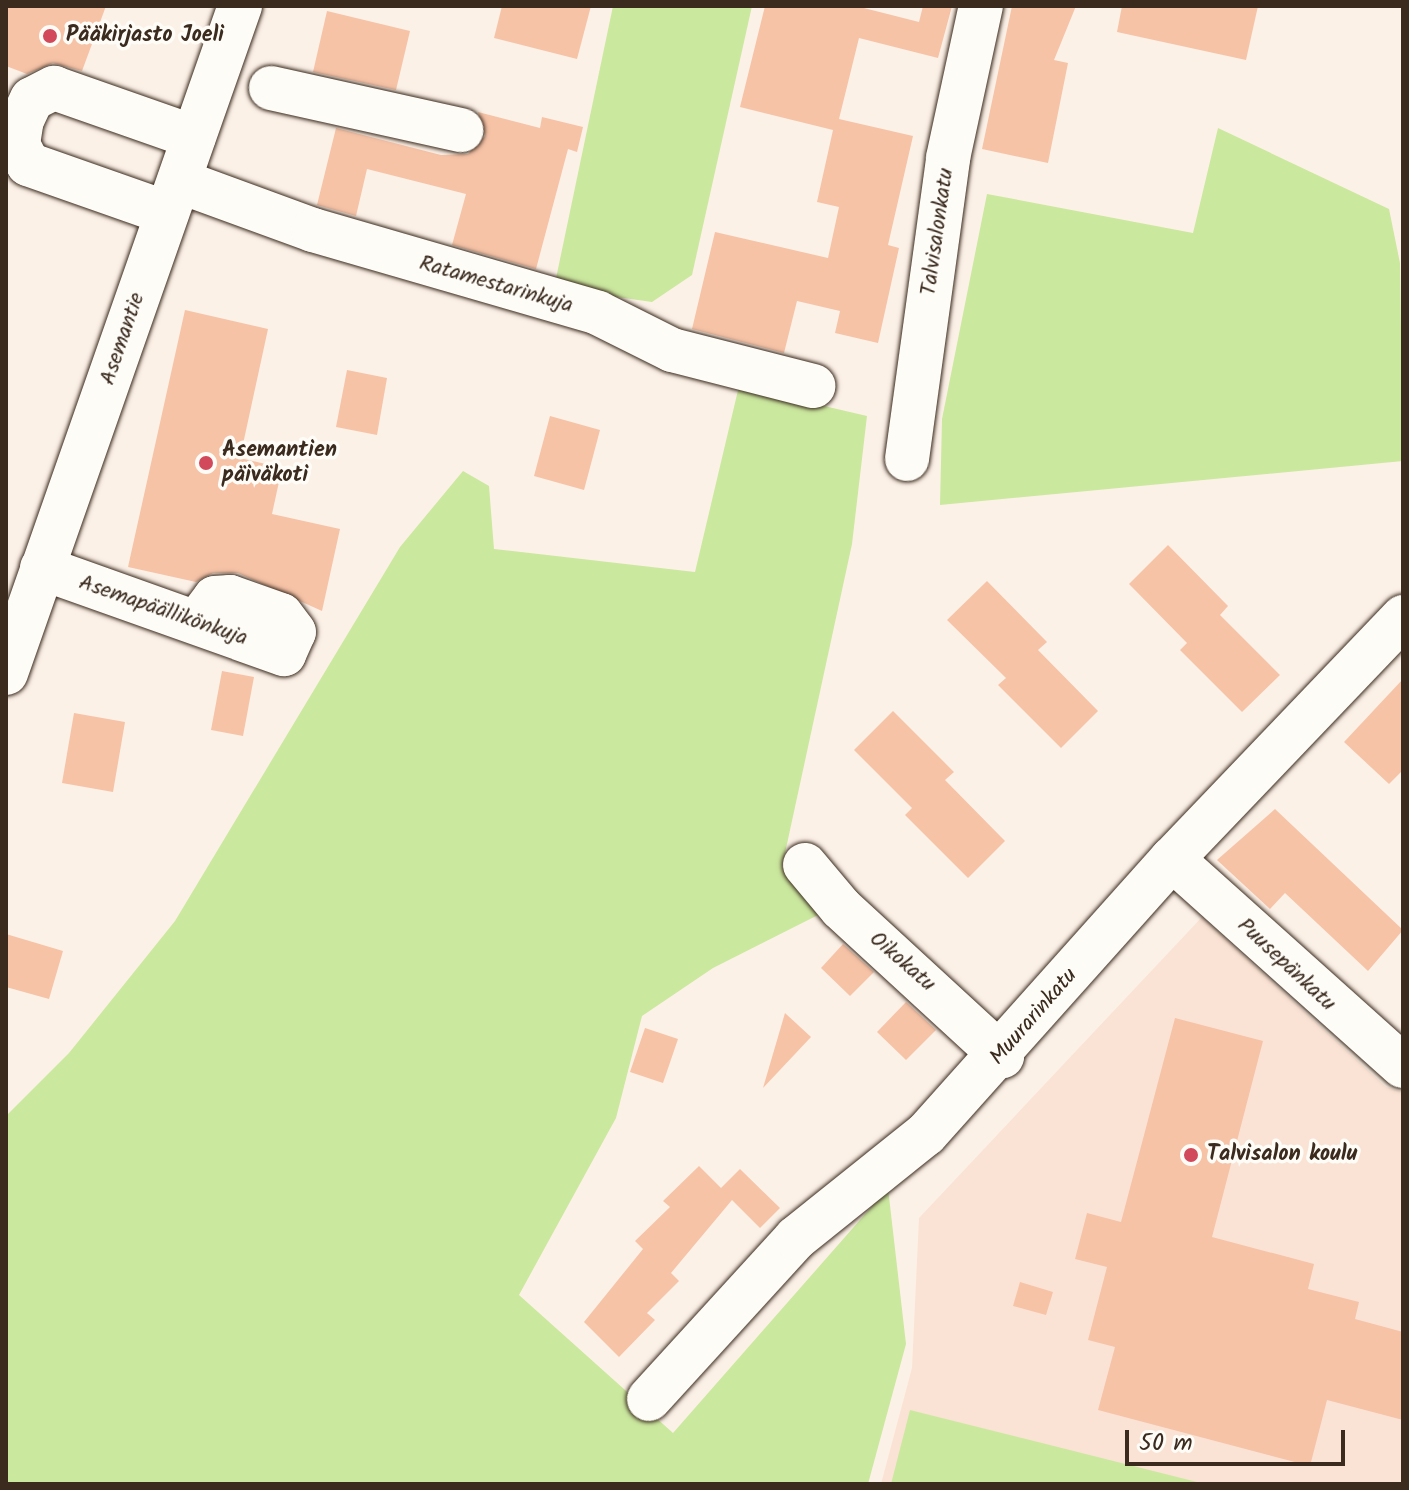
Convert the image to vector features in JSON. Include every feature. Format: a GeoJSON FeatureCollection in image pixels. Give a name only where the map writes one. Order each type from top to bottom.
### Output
{"type":"FeatureCollection","features":[{"type":"Feature","properties":{"kind":"street","name":"Asemantie"},"geometry":{"type":"LineString","coordinates":[[6,673],[240,6]]}},
{"type":"Feature","properties":{"kind":"street","name":"Talvisalonkatu"},"geometry":{"type":"LineString","coordinates":[[907,459],[948,158],[981,6]]}},
{"type":"Feature","properties":{"kind":"street","name":"Ratamestarinkuja"},"geometry":{"type":"LineString","coordinates":[[194,137],[54,88],[32,99],[22,120],[18,144],[28,164],[313,230],[598,313],[672,350],[813,386]]}},
{"type":"Feature","properties":{"kind":"street"},"geometry":{"type":"LineString","coordinates":[[271,88],[461,130]]}},
{"type":"Feature","properties":{"kind":"street","name":"Asemapäällikönkuja"},"geometry":{"type":"LineString","coordinates":[[42,568],[284,654]]}},
{"type":"Feature","properties":{"kind":"street","name":"Muurarinkatu"},"geometry":{"type":"LineString","coordinates":[[649,1399],[796,1238],[926,1134],[1002,1056],[1172,859],[1403,617]]}},
{"type":"Feature","properties":{"kind":"street","name":"Puusepänkatu"},"geometry":{"type":"LineString","coordinates":[[1172,859],[1403,1066]]}},
{"type":"Feature","properties":{"kind":"street","name":"Oikokatu"},"geometry":{"type":"LineString","coordinates":[[805,865],[841,908],[1002,1056]]}},
{"type":"Feature","properties":{"kind":"shaded area","name":"Talvisalon koulu"},"geometry":{"type":"Polygon","coordinates":[[[1202,917],[1386,1087],[1403,1092],[1403,1484],[881,1484],[912,1368],[919,1218],[1202,917]]]}},
{"type":"Feature","properties":{"kind":"green space"},"geometry":{"type":"Polygon","coordinates":[[[613,6],[752,6],[692,275],[652,302],[554,288],[613,6]]]}},
{"type":"Feature","properties":{"kind":"green space"},"geometry":{"type":"Polygon","coordinates":[[[1218,128],[1389,209],[1400,263],[1403,461],[940,505],[942,419],[987,194],[1193,233],[1218,128]]]}},
{"type":"Feature","properties":{"kind":"green space"},"geometry":{"type":"Polygon","coordinates":[[[739,386],[867,416],[852,544],[782,867],[824,912],[713,968],[642,1016],[616,1118],[519,1295],[673,1433],[888,1188],[906,1344],[868,1484],[6,1484],[6,1116],[69,1053],[175,921],[400,547],[463,471],[489,486],[494,549],[695,572],[739,386]]]}},
{"type":"Feature","properties":{"kind":"green space"},"geometry":{"type":"Polygon","coordinates":[[[910,1410],[1205,1484],[891,1484],[910,1410]]]}},
{"type":"Feature","properties":{"kind":"building","name":"Pääkirjasto Joeli"},"geometry":{"type":"Polygon","coordinates":[[[6,6],[106,6],[82,71],[53,63],[27,74],[6,66],[6,6]]]}},
{"type":"Feature","properties":{"kind":"building"},"geometry":{"type":"Polygon","coordinates":[[[502,6],[591,6],[577,59],[494,38],[502,6]]]}},
{"type":"Feature","properties":{"kind":"building"},"geometry":{"type":"Polygon","coordinates":[[[765,6],[856,6],[919,22],[923,6],[952,6],[938,58],[859,38],[839,119],[913,136],[888,245],[899,248],[878,343],[835,333],[840,311],[797,301],[784,353],[692,329],[715,232],[828,258],[839,207],[817,202],[833,130],[740,107],[765,6]]]}},
{"type":"Feature","properties":{"kind":"building"},"geometry":{"type":"Polygon","coordinates":[[[1012,6],[1076,6],[1054,60],[1068,63],[1048,163],[982,149],[1012,6]]]}},
{"type":"Feature","properties":{"kind":"building"},"geometry":{"type":"Polygon","coordinates":[[[1122,6],[1258,6],[1246,60],[1117,32],[1122,6]]]}},
{"type":"Feature","properties":{"kind":"building"},"geometry":{"type":"Polygon","coordinates":[[[327,11],[410,31],[396,90],[313,72],[327,11]]]}},
{"type":"Feature","properties":{"kind":"building"},"geometry":{"type":"Polygon","coordinates":[[[478,112],[540,128],[542,117],[583,127],[577,152],[568,149],[536,269],[452,245],[466,194],[367,169],[356,216],[317,205],[336,128],[441,155],[468,154],[485,136],[478,112]]]}},
{"type":"Feature","properties":{"kind":"building","name":"Asemantien päiväkoti"},"geometry":{"type":"Polygon","coordinates":[[[185,310],[268,329],[240,458],[282,468],[272,514],[340,529],[322,611],[238,573],[213,573],[196,582],[128,567],[185,310]]]}},
{"type":"Feature","properties":{"kind":"building"},"geometry":{"type":"Polygon","coordinates":[[[347,370],[387,378],[377,435],[336,427],[347,370]]]}},
{"type":"Feature","properties":{"kind":"building"},"geometry":{"type":"Polygon","coordinates":[[[550,416],[600,430],[584,490],[534,476],[550,416]]]}},
{"type":"Feature","properties":{"kind":"building"},"geometry":{"type":"Polygon","coordinates":[[[1168,545],[1228,606],[1220,615],[1280,675],[1242,712],[1180,650],[1187,643],[1129,584],[1168,545]]]}},
{"type":"Feature","properties":{"kind":"building"},"geometry":{"type":"Polygon","coordinates":[[[987,581],[1047,642],[1038,650],[1098,711],[1061,748],[998,685],[1006,678],[947,620],[987,581]]]}},
{"type":"Feature","properties":{"kind":"building"},"geometry":{"type":"Polygon","coordinates":[[[222,671],[254,677],[243,736],[211,730],[222,671]]]}},
{"type":"Feature","properties":{"kind":"building"},"geometry":{"type":"Polygon","coordinates":[[[1403,679],[1403,770],[1389,784],[1344,742],[1403,679]]]}},
{"type":"Feature","properties":{"kind":"building"},"geometry":{"type":"Polygon","coordinates":[[[893,711],[954,772],[945,780],[1005,841],[968,878],[905,815],[912,808],[854,750],[893,711]]]}},
{"type":"Feature","properties":{"kind":"building"},"geometry":{"type":"Polygon","coordinates":[[[74,713],[125,722],[113,792],[62,783],[74,713]]]}},
{"type":"Feature","properties":{"kind":"building"},"geometry":{"type":"Polygon","coordinates":[[[1275,809],[1403,930],[1368,971],[1285,893],[1270,909],[1217,860],[1275,809]]]}},
{"type":"Feature","properties":{"kind":"building"},"geometry":{"type":"Polygon","coordinates":[[[6,934],[63,951],[49,999],[6,987],[6,934]]]}},
{"type":"Feature","properties":{"kind":"building"},"geometry":{"type":"Polygon","coordinates":[[[843,944],[874,972],[850,996],[821,968],[843,944]]]}},
{"type":"Feature","properties":{"kind":"building"},"geometry":{"type":"Polygon","coordinates":[[[906,1002],[936,1030],[906,1060],[877,1032],[906,1002]]]}},
{"type":"Feature","properties":{"kind":"building"},"geometry":{"type":"Polygon","coordinates":[[[785,1013],[811,1037],[763,1088],[785,1013]]]}},
{"type":"Feature","properties":{"kind":"building"},"geometry":{"type":"Polygon","coordinates":[[[1175,1018],[1263,1041],[1212,1237],[1314,1264],[1308,1289],[1359,1302],[1355,1319],[1403,1332],[1403,1420],[1327,1400],[1310,1466],[1098,1410],[1115,1347],[1088,1340],[1107,1267],[1075,1259],[1087,1213],[1121,1222],[1175,1018]]]}},
{"type":"Feature","properties":{"kind":"building"},"geometry":{"type":"Polygon","coordinates":[[[645,1028],[678,1039],[663,1083],[630,1072],[645,1028]]]}},
{"type":"Feature","properties":{"kind":"building"},"geometry":{"type":"Polygon","coordinates":[[[699,1166],[721,1188],[740,1169],[780,1208],[760,1228],[732,1200],[671,1273],[679,1281],[647,1313],[655,1320],[619,1357],[584,1322],[643,1249],[635,1241],[670,1207],[663,1201],[699,1166]]]}},
{"type":"Feature","properties":{"kind":"building"},"geometry":{"type":"Polygon","coordinates":[[[1020,1282],[1053,1292],[1046,1315],[1013,1306],[1020,1282]]]}},
{"type":"Feature","properties":{"kind":"place","name":"Pääkirjasto Joeli"},"geometry":{"type":"Point","coordinates":[50,36]}},
{"type":"Feature","properties":{"kind":"place","name":"Asemantien päiväkoti"},"geometry":{"type":"Point","coordinates":[206,463]}},
{"type":"Feature","properties":{"kind":"place","name":"Talvisalon koulu"},"geometry":{"type":"Point","coordinates":[1191,1155]}}]}
